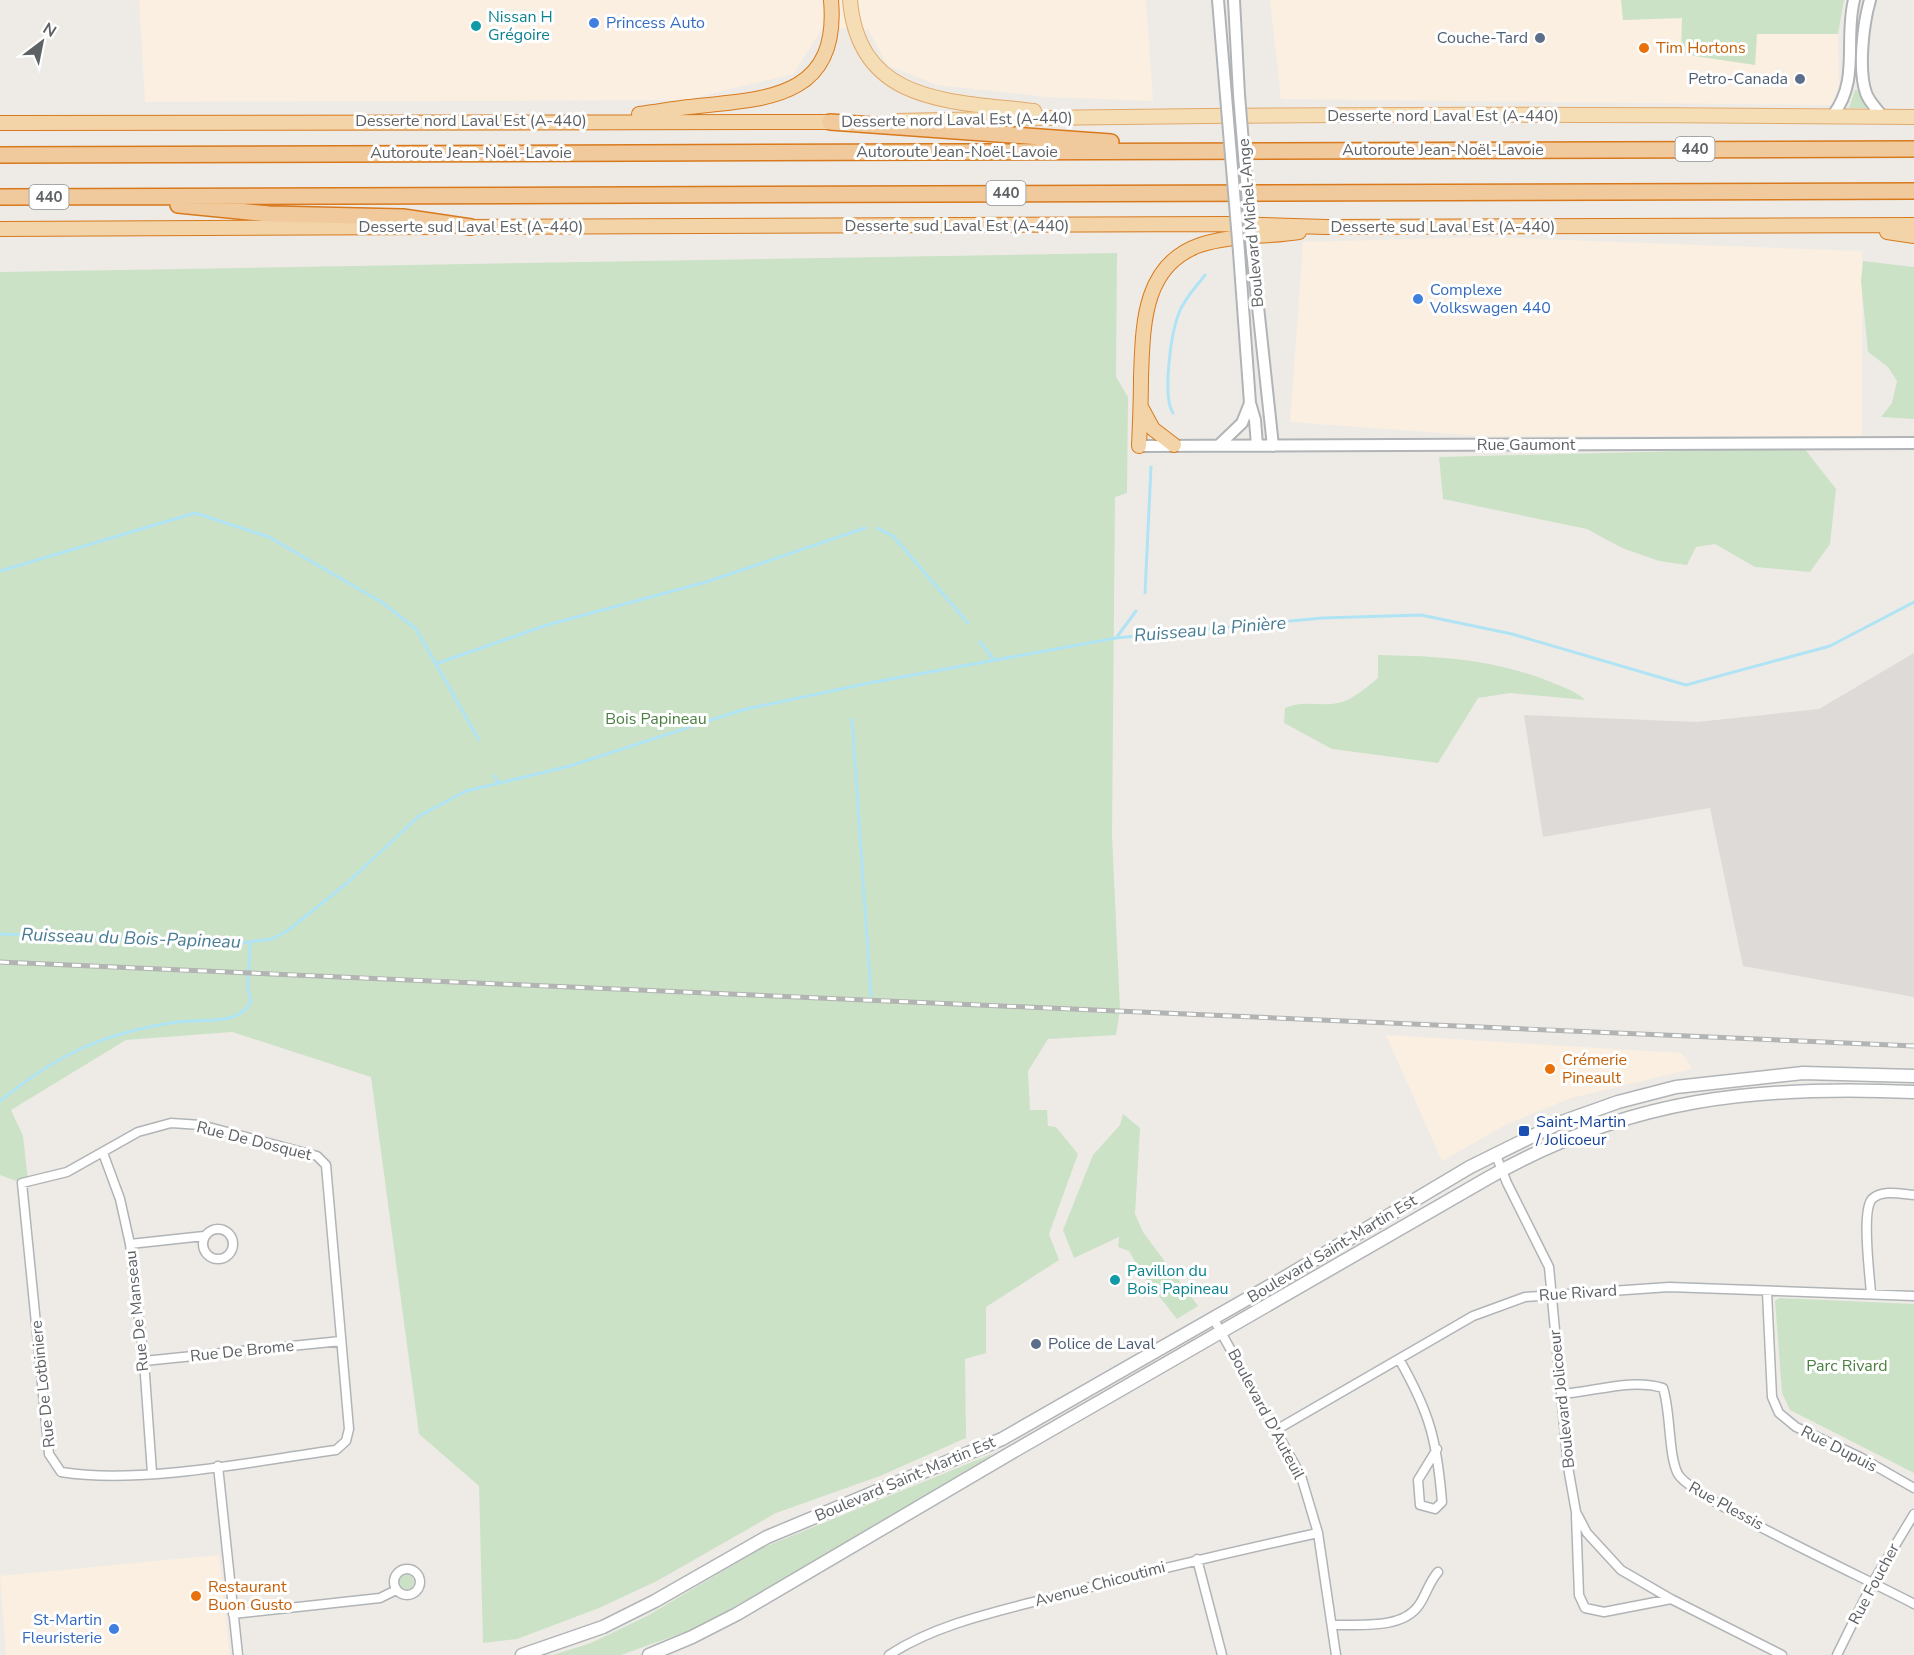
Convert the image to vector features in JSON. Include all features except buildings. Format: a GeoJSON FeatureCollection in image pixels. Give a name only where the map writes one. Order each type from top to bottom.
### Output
{"type":"FeatureCollection","features":[{"type":"Feature","properties":{"kind":"highway"},"geometry":{"type":"LineString","coordinates":[[592,121],[757,100],[794,89],[808,79],[826,54],[831,34],[831,0]]}},
{"type":"Feature","properties":{"kind":"highway"},"geometry":{"type":"LineString","coordinates":[[830,122],[1249,151]]}},
{"type":"Feature","properties":{"kind":"highway","name":"Desserte nord Laval Est (A-440)"},"geometry":{"type":"LineString","coordinates":[[0,123],[830,122]]}},
{"type":"Feature","properties":{"kind":"highway","name":"Autoroute Jean-Noël-Lavoie"},"geometry":{"type":"LineString","coordinates":[[0,155],[1914,149]]}},
{"type":"Feature","properties":{"kind":"highway","name":"440"},"geometry":{"type":"LineString","coordinates":[[0,197],[1914,191]]}},
{"type":"Feature","properties":{"kind":"highway"},"geometry":{"type":"LineString","coordinates":[[97,196],[269,214],[403,217],[471,227]]}},
{"type":"Feature","properties":{"kind":"highway","name":"Desserte sud Laval Est (A-440)"},"geometry":{"type":"LineString","coordinates":[[0,229],[1228,224],[1326,227],[1914,225]]}},
{"type":"Feature","properties":{"kind":"highway"},"geometry":{"type":"LineString","coordinates":[[1849,226],[1914,236]]}},
{"type":"Feature","properties":{"kind":"highway"},"geometry":{"type":"LineString","coordinates":[[1139,446],[1144,320],[1147,303],[1157,281],[1172,262],[1193,248],[1210,243],[1326,227]]}},
{"type":"Feature","properties":{"kind":"highway"},"geometry":{"type":"LineString","coordinates":[[1140,405],[1153,429],[1174,445]]}},
{"type":"Feature","properties":{"kind":"main road"},"geometry":{"type":"LineString","coordinates":[[850,0],[856,34],[865,53],[884,75],[903,87],[948,100],[1083,117]]}},
{"type":"Feature","properties":{"kind":"main road","name":"Desserte nord Laval Est (A-440)"},"geometry":{"type":"LineString","coordinates":[[830,122],[1083,117],[1833,115],[1914,117]]}},
{"type":"Feature","properties":{"kind":"main road","name":"Boulevard Saint-Martin Est"},"geometry":{"type":"LineString","coordinates":[[522,1655],[555,1646],[603,1627],[655,1601],[767,1537],[977,1450],[1063,1405],[1495,1153],[1594,1110],[1676,1087],[1803,1073],[1914,1076]]}},
{"type":"Feature","properties":{"kind":"main road","name":"Boulevard Saint-Martin Est"},"geometry":{"type":"LineString","coordinates":[[649,1655],[729,1618],[1070,1418],[1146,1377],[1502,1170],[1597,1128],[1688,1102],[1783,1090],[1914,1092]]}},
{"type":"Feature","properties":{"kind":"main road"},"geometry":{"type":"LineString","coordinates":[[1132,1365],[1146,1377]]}},
{"type":"Feature","properties":{"kind":"main road"},"geometry":{"type":"LineString","coordinates":[[1063,1405],[1070,1418]]}},
{"type":"Feature","properties":{"kind":"street","name":"Boulevard Michel-Ange"},"geometry":{"type":"LineString","coordinates":[[1218,0],[1250,403],[1255,420],[1257,445]]}},
{"type":"Feature","properties":{"kind":"street","name":"Boulevard Michel-Ange"},"geometry":{"type":"LineString","coordinates":[[1234,0],[1239,95],[1252,251],[1273,446]]}},
{"type":"Feature","properties":{"kind":"street"},"geometry":{"type":"LineString","coordinates":[[1833,115],[1843,103],[1848,87],[1849,26],[1854,0]]}},
{"type":"Feature","properties":{"kind":"street"},"geometry":{"type":"LineString","coordinates":[[1870,0],[1865,21],[1863,76],[1866,93],[1882,116]]}},
{"type":"Feature","properties":{"kind":"street"},"geometry":{"type":"LineString","coordinates":[[1219,446],[1242,423],[1250,403]]}},
{"type":"Feature","properties":{"kind":"street","name":"Rue Gaumont"},"geometry":{"type":"LineString","coordinates":[[1139,446],[1914,443]]}},
{"type":"Feature","properties":{"kind":"street","name":"Rue De Dosquet"},"geometry":{"type":"LineString","coordinates":[[22,1183],[67,1172],[103,1154],[138,1132],[171,1123],[201,1125],[317,1156],[326,1166],[349,1429],[346,1441]]}},
{"type":"Feature","properties":{"kind":"street","name":"Boulevard Jolicoeur"},"geometry":{"type":"LineString","coordinates":[[1495,1153],[1546,1260],[1552,1293],[1561,1394],[1576,1512],[1579,1595],[1585,1608],[1604,1612],[1671,1599]]}},
{"type":"Feature","properties":{"kind":"street","name":"Rue De Manseau"},"geometry":{"type":"LineString","coordinates":[[103,1154],[120,1199],[130,1244],[144,1361],[152,1473]]}},
{"type":"Feature","properties":{"kind":"street","name":"Rue De Lotbiniere"},"geometry":{"type":"LineString","coordinates":[[22,1183],[49,1454],[61,1472],[77,1475],[152,1473],[218,1466],[336,1450],[346,1441]]}},
{"type":"Feature","properties":{"kind":"street"},"geometry":{"type":"LineString","coordinates":[[1871,1294],[1868,1251],[1869,1205],[1873,1198],[1883,1193],[1914,1195]]}},
{"type":"Feature","properties":{"kind":"street"},"geometry":{"type":"LineString","coordinates":[[130,1244],[204,1236]]}},
{"type":"Feature","properties":{"kind":"street","name":"Rue Rivard"},"geometry":{"type":"LineString","coordinates":[[1276,1430],[1485,1311],[1525,1297],[1552,1293],[1669,1287],[1914,1296]]}},
{"type":"Feature","properties":{"kind":"street","name":"Rue Dupuis"},"geometry":{"type":"LineString","coordinates":[[1767,1292],[1772,1397],[1779,1413],[1796,1427],[1860,1457],[1914,1488]]}},
{"type":"Feature","properties":{"kind":"street","name":"Boulevard D'Auteuil"},"geometry":{"type":"LineString","coordinates":[[1213,1318],[1301,1476],[1318,1533],[1336,1655]]}},
{"type":"Feature","properties":{"kind":"street","name":"Rue De Brome"},"geometry":{"type":"LineString","coordinates":[[144,1361],[341,1341]]}},
{"type":"Feature","properties":{"kind":"street"},"geometry":{"type":"LineString","coordinates":[[1399,1359],[1421,1396],[1437,1449],[1442,1502],[1435,1509],[1426,1509],[1420,1505],[1418,1480],[1437,1449]]}},
{"type":"Feature","properties":{"kind":"street","name":"Rue Plessis"},"geometry":{"type":"LineString","coordinates":[[1561,1394],[1633,1385],[1652,1385],[1663,1388],[1667,1400],[1676,1470],[1683,1482],[1734,1512],[1914,1604]]}},
{"type":"Feature","properties":{"kind":"street"},"geometry":{"type":"LineString","coordinates":[[218,1466],[238,1655]]}},
{"type":"Feature","properties":{"kind":"street","name":"Boulevard Jolicoeur"},"geometry":{"type":"LineString","coordinates":[[1576,1512],[1587,1533],[1621,1570],[1671,1599],[1782,1655]]}},
{"type":"Feature","properties":{"kind":"street","name":"Rue Foucher"},"geometry":{"type":"LineString","coordinates":[[1837,1655],[1873,1582],[1914,1514]]}},
{"type":"Feature","properties":{"kind":"street","name":"Avenue Chicoutimi"},"geometry":{"type":"LineString","coordinates":[[889,1655],[939,1630],[989,1614],[1197,1559],[1318,1533]]}},
{"type":"Feature","properties":{"kind":"street"},"geometry":{"type":"LineString","coordinates":[[1197,1559],[1222,1655]]}},
{"type":"Feature","properties":{"kind":"street"},"geometry":{"type":"LineString","coordinates":[[1333,1625],[1385,1623],[1406,1617],[1419,1606],[1428,1584],[1438,1572]]}},
{"type":"Feature","properties":{"kind":"street"},"geometry":{"type":"LineString","coordinates":[[234,1614],[380,1598],[396,1590]]}},
{"type":"Feature","properties":{"kind":"street"},"geometry":{"type":"LineString","coordinates":[[1759,1655],[1763,1646]]}},
{"type":"Feature","properties":{"kind":"shaded area"},"geometry":{"type":"Polygon","coordinates":[[[139,0],[1146,0],[1153,101],[1048,97],[937,85],[887,65],[868,29],[823,28],[793,74],[686,100],[145,102],[139,0]]]}},
{"type":"Feature","properties":{"kind":"shaded area"},"geometry":{"type":"Polygon","coordinates":[[[1270,0],[1621,0],[1624,20],[1682,18],[1755,65],[1757,34],[1838,34],[1839,86],[1831,105],[1281,99],[1270,0]]]}},
{"type":"Feature","properties":{"kind":"shaded area"},"geometry":{"type":"Polygon","coordinates":[[[1485,237],[1862,251],[1862,436],[1483,436],[1290,422],[1303,242],[1485,237]]]}},
{"type":"Feature","properties":{"kind":"shaded area"},"geometry":{"type":"Polygon","coordinates":[[[1914,653],[1914,997],[1743,966],[1710,808],[1543,837],[1524,715],[1697,722],[1819,709],[1914,653]]]}},
{"type":"Feature","properties":{"kind":"shaded area"},"geometry":{"type":"Polygon","coordinates":[[[1386,1035],[1682,1053],[1692,1069],[1571,1098],[1509,1123],[1442,1161],[1386,1035]]]}},
{"type":"Feature","properties":{"kind":"shaded area"},"geometry":{"type":"Polygon","coordinates":[[[219,1555],[230,1655],[6,1655],[0,1576],[219,1555]]]}},
{"type":"Feature","properties":{"kind":"green space"},"geometry":{"type":"Polygon","coordinates":[[[1621,0],[1844,0],[1838,34],[1757,34],[1755,65],[1681,54],[1682,18],[1623,20],[1621,0]]]}},
{"type":"Feature","properties":{"kind":"green space"},"geometry":{"type":"Polygon","coordinates":[[[1855,90],[1858,90],[1866,108],[1849,108],[1855,90]]]}},
{"type":"Feature","properties":{"kind":"green space","name":"Bois Papineau"},"geometry":{"type":"Polygon","coordinates":[[[1117,253],[1116,377],[1128,397],[1127,493],[1115,497],[1112,835],[1120,1009],[1116,1035],[1048,1039],[1028,1071],[1030,1110],[1047,1110],[1048,1126],[1056,1127],[1078,1154],[1049,1234],[1059,1260],[986,1307],[986,1353],[965,1359],[966,1438],[880,1476],[776,1513],[657,1581],[599,1608],[517,1639],[483,1643],[479,1486],[419,1434],[371,1077],[232,1032],[126,1040],[11,1110],[23,1136],[28,1180],[22,1183],[0,1175],[0,272],[1117,253]]]}},
{"type":"Feature","properties":{"kind":"green space"},"geometry":{"type":"Polygon","coordinates":[[[1863,261],[1914,267],[1914,419],[1881,417],[1892,403],[1897,381],[1888,367],[1868,352],[1861,281],[1863,261]]]}},
{"type":"Feature","properties":{"kind":"green space"},"geometry":{"type":"Polygon","coordinates":[[[1804,448],[1836,489],[1830,544],[1810,572],[1755,567],[1715,544],[1696,547],[1687,565],[1659,561],[1622,548],[1587,529],[1443,499],[1439,457],[1804,448]]]}},
{"type":"Feature","properties":{"kind":"green space"},"geometry":{"type":"Polygon","coordinates":[[[1378,655],[1423,656],[1488,664],[1553,683],[1574,692],[1585,700],[1510,693],[1478,698],[1438,763],[1332,749],[1284,723],[1285,708],[1292,705],[1335,704],[1361,692],[1378,678],[1378,655]]]}},
{"type":"Feature","properties":{"kind":"green space"},"geometry":{"type":"Polygon","coordinates":[[[1123,1114],[1140,1128],[1135,1214],[1143,1232],[1198,1306],[1177,1319],[1143,1276],[1129,1251],[1118,1247],[1119,1237],[1074,1258],[1063,1230],[1093,1155],[1120,1125],[1123,1114]]]}},
{"type":"Feature","properties":{"kind":"green space","name":"Parc Rivard"},"geometry":{"type":"Polygon","coordinates":[[[1779,1298],[1914,1304],[1914,1473],[1790,1410],[1782,1393],[1775,1301],[1779,1298]]]}},
{"type":"Feature","properties":{"kind":"green space"},"geometry":{"type":"Polygon","coordinates":[[[994,1453],[975,1467],[854,1540],[696,1628],[621,1655],[553,1655],[591,1643],[647,1616],[762,1548],[994,1453]]]}},
{"type":"Feature","properties":{"kind":"green space"},"geometry":{"type":"Polygon","coordinates":[[[406,1574],[412,1576],[414,1582],[412,1588],[406,1590],[400,1588],[398,1582],[400,1576],[406,1574]]]}},
{"type":"Feature","properties":{"kind":"waterway"},"geometry":{"type":"LineString","coordinates":[[1173,413],[1168,393],[1168,380],[1176,322],[1190,293],[1205,275]]}},
{"type":"Feature","properties":{"kind":"waterway"},"geometry":{"type":"LineString","coordinates":[[1145,593],[1151,467]]}},
{"type":"Feature","properties":{"kind":"waterway"},"geometry":{"type":"LineString","coordinates":[[0,571],[195,513],[269,537],[383,603],[416,629],[479,740]]}},
{"type":"Feature","properties":{"kind":"waterway"},"geometry":{"type":"LineString","coordinates":[[438,663],[547,625],[706,582],[865,528]]}},
{"type":"Feature","properties":{"kind":"waterway"},"geometry":{"type":"LineString","coordinates":[[877,528],[893,536],[968,623]]}},
{"type":"Feature","properties":{"kind":"waterway","name":"Ruisseau la Pinière"},"geometry":{"type":"LineString","coordinates":[[0,934],[239,943],[272,939],[287,931],[346,884],[419,816],[466,791],[570,766],[742,710],[869,683],[1116,638],[1322,618],[1421,615],[1512,634],[1686,685],[1830,646],[1914,602]]}},
{"type":"Feature","properties":{"kind":"waterway"},"geometry":{"type":"LineString","coordinates":[[1116,638],[1136,611]]}},
{"type":"Feature","properties":{"kind":"waterway"},"geometry":{"type":"LineString","coordinates":[[980,642],[994,660]]}},
{"type":"Feature","properties":{"kind":"waterway"},"geometry":{"type":"LineString","coordinates":[[852,719],[871,996]]}},
{"type":"Feature","properties":{"kind":"waterway","name":"Ruisseau du Bois-Papineau"},"geometry":{"type":"LineString","coordinates":[[495,776],[498,783]]}},
{"type":"Feature","properties":{"kind":"waterway"},"geometry":{"type":"LineString","coordinates":[[0,1101],[62,1058],[104,1039],[126,1032],[177,1022],[219,1020],[238,1015],[251,1001],[248,989],[250,943]]}},
{"type":"Feature","properties":{"kind":"railway"},"geometry":{"type":"LineString","coordinates":[[0,962],[1914,1046]]}},
{"type":"Feature","properties":{"kind":"place","name":"Princess Auto"},"geometry":{"type":"Point","coordinates":[594,23]}},
{"type":"Feature","properties":{"kind":"place","name":"Nissan H Grégoire"},"geometry":{"type":"Point","coordinates":[476,26]}},
{"type":"Feature","properties":{"kind":"place","name":"Couche-Tard"},"geometry":{"type":"Point","coordinates":[1540,38]}},
{"type":"Feature","properties":{"kind":"place","name":"Tim Hortons"},"geometry":{"type":"Point","coordinates":[1644,48]}},
{"type":"Feature","properties":{"kind":"place","name":"Petro-Canada"},"geometry":{"type":"Point","coordinates":[1800,79]}},
{"type":"Feature","properties":{"kind":"place","name":"Complexe Volkswagen 440"},"geometry":{"type":"Point","coordinates":[1418,299]}},
{"type":"Feature","properties":{"kind":"place","name":"Crémerie Pineault"},"geometry":{"type":"Point","coordinates":[1550,1069]}},
{"type":"Feature","properties":{"kind":"place","name":"Saint-Martin / Jolicoeur"},"geometry":{"type":"Point","coordinates":[1524,1131]}},
{"type":"Feature","properties":{"kind":"place","name":"Pavillon du Bois Papineau"},"geometry":{"type":"Point","coordinates":[1115,1280]}},
{"type":"Feature","properties":{"kind":"place","name":"Police de Laval"},"geometry":{"type":"Point","coordinates":[1036,1344]}},
{"type":"Feature","properties":{"kind":"place","name":"Restaurant Buon Gusto"},"geometry":{"type":"Point","coordinates":[196,1596]}},
{"type":"Feature","properties":{"kind":"place","name":"St-Martin Fleuristerie"},"geometry":{"type":"Point","coordinates":[114,1629]}}]}
